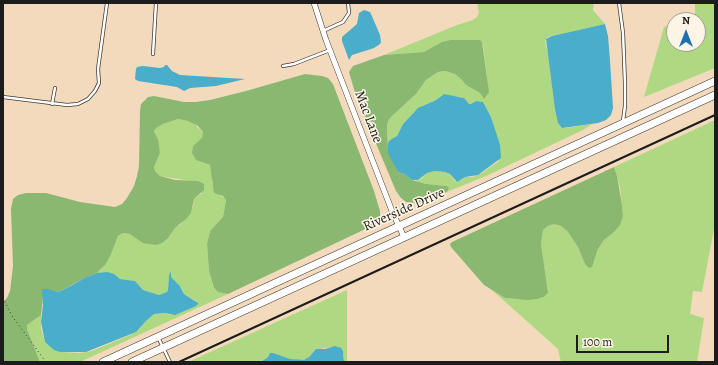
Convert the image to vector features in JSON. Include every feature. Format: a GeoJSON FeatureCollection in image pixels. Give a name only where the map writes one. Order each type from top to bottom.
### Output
{"type":"FeatureCollection","features":[{"type":"Feature","properties":{"kind":"main road","name":"Riverside Drive"},"geometry":{"type":"LineString","coordinates":[[103,362],[715,81]]}},
{"type":"Feature","properties":{"kind":"main road","name":"Riverside Drive"},"geometry":{"type":"LineString","coordinates":[[132,362],[715,95]]}},
{"type":"Feature","properties":{"kind":"street","name":"Mac Lane"},"geometry":{"type":"LineString","coordinates":[[314,3],[330,50],[404,237]]}},
{"type":"Feature","properties":{"kind":"lane"},"geometry":{"type":"LineString","coordinates":[[3,97],[71,106],[88,99],[98,86],[98,69],[107,3]]}},
{"type":"Feature","properties":{"kind":"lane"},"geometry":{"type":"LineString","coordinates":[[153,54],[156,3]]}},
{"type":"Feature","properties":{"kind":"lane"},"geometry":{"type":"LineString","coordinates":[[323,31],[344,22],[349,13],[348,3]]}},
{"type":"Feature","properties":{"kind":"lane"},"geometry":{"type":"LineString","coordinates":[[619,3],[623,33],[625,84],[625,106],[622,124]]}},
{"type":"Feature","properties":{"kind":"lane"},"geometry":{"type":"LineString","coordinates":[[283,66],[291,65],[330,50]]}},
{"type":"Feature","properties":{"kind":"lane"},"geometry":{"type":"LineString","coordinates":[[52,104],[55,88]]}},
{"type":"Feature","properties":{"kind":"lane"},"geometry":{"type":"LineString","coordinates":[[158,337],[170,362]]}},
{"type":"Feature","properties":{"kind":"path"},"geometry":{"type":"LineString","coordinates":[[3,298],[12,316],[46,362]]}},
{"type":"Feature","properties":{"kind":"green space"},"geometry":{"type":"Polygon","coordinates":[[[477,3],[594,3],[593,10],[605,24],[548,37],[545,41],[565,128],[592,124],[583,130],[486,176],[447,192],[449,190],[447,186],[426,184],[415,181],[421,179],[427,173],[435,171],[450,174],[457,182],[465,177],[473,177],[482,173],[499,161],[491,117],[483,102],[476,101],[469,104],[461,97],[442,95],[414,112],[403,124],[397,136],[388,143],[388,121],[416,94],[426,80],[438,72],[445,71],[455,74],[466,85],[480,93],[484,98],[488,86],[483,45],[460,40],[424,52],[384,55],[457,25],[473,20],[479,13],[477,3]]]}},
{"type":"Feature","properties":{"kind":"green space"},"geometry":{"type":"Polygon","coordinates":[[[695,3],[715,3],[715,68],[644,97],[664,27],[666,26],[666,52],[706,52],[706,12],[695,12],[695,3]]]}},
{"type":"Feature","properties":{"kind":"green space"},"geometry":{"type":"Polygon","coordinates":[[[451,40],[480,40],[482,42],[489,92],[484,99],[480,93],[466,85],[455,74],[445,71],[438,72],[426,80],[416,94],[388,121],[388,148],[398,172],[406,175],[412,180],[426,184],[447,186],[449,188],[447,192],[418,203],[406,202],[396,191],[356,96],[349,72],[353,66],[384,55],[424,52],[442,42],[451,40]]]}},
{"type":"Feature","properties":{"kind":"green space"},"geometry":{"type":"Polygon","coordinates":[[[305,74],[328,78],[333,84],[374,191],[380,211],[380,220],[376,224],[228,294],[218,292],[214,288],[209,271],[207,244],[210,231],[223,217],[226,200],[223,196],[214,193],[210,165],[196,160],[192,153],[193,146],[202,138],[203,132],[198,126],[188,121],[178,119],[163,124],[154,131],[158,140],[160,153],[154,167],[155,171],[160,176],[175,180],[198,181],[204,184],[204,190],[194,199],[191,213],[175,228],[168,238],[162,243],[156,245],[143,243],[130,234],[123,233],[118,236],[105,265],[97,273],[61,291],[57,292],[44,289],[41,315],[27,325],[27,329],[40,362],[3,362],[3,302],[7,298],[10,291],[13,266],[11,209],[13,199],[18,195],[26,193],[46,193],[80,202],[115,207],[122,204],[127,198],[134,186],[137,176],[139,166],[140,111],[141,104],[148,97],[154,96],[184,102],[210,100],[305,74]]]}},
{"type":"Feature","properties":{"kind":"green space"},"geometry":{"type":"Polygon","coordinates":[[[178,119],[193,123],[203,132],[201,162],[210,165],[212,183],[220,195],[226,200],[223,217],[210,231],[207,244],[209,271],[214,288],[218,292],[228,294],[80,362],[40,362],[27,329],[27,325],[41,315],[41,329],[45,342],[60,352],[79,353],[92,351],[136,332],[154,314],[165,313],[172,315],[196,301],[184,294],[182,288],[171,277],[171,272],[169,275],[167,292],[159,295],[143,290],[135,281],[120,279],[111,273],[97,273],[102,269],[118,236],[123,233],[136,237],[168,238],[175,228],[181,224],[193,207],[194,199],[202,193],[190,181],[160,176],[155,171],[154,167],[160,153],[154,131],[155,128],[178,119]]]}},
{"type":"Feature","properties":{"kind":"green space"},"geometry":{"type":"Polygon","coordinates":[[[715,120],[715,224],[702,292],[693,291],[690,314],[704,318],[697,362],[561,362],[558,349],[491,289],[505,298],[514,299],[537,299],[544,297],[548,293],[541,243],[543,230],[554,224],[561,226],[568,232],[578,247],[585,264],[594,261],[598,249],[604,240],[613,233],[623,216],[620,187],[614,167],[715,120]]]}},
{"type":"Feature","properties":{"kind":"green space"},"geometry":{"type":"Polygon","coordinates":[[[614,167],[622,205],[623,216],[620,225],[604,240],[598,249],[592,267],[589,268],[585,264],[578,247],[568,232],[561,226],[554,224],[543,230],[541,243],[548,293],[544,297],[528,300],[505,298],[484,285],[451,247],[450,244],[452,242],[614,167]]]}},
{"type":"Feature","properties":{"kind":"green space"},"geometry":{"type":"Polygon","coordinates":[[[347,290],[347,362],[344,362],[344,355],[331,347],[315,350],[307,359],[300,361],[284,358],[273,353],[261,362],[188,362],[347,290]]]}},
{"type":"Feature","properties":{"kind":"water"},"geometry":{"type":"Polygon","coordinates":[[[364,10],[370,12],[380,35],[381,42],[374,48],[352,55],[349,60],[342,37],[357,24],[359,13],[364,10]]]}},
{"type":"Feature","properties":{"kind":"water"},"geometry":{"type":"Polygon","coordinates":[[[605,24],[608,36],[610,61],[613,108],[611,115],[606,120],[598,123],[562,128],[558,123],[555,109],[546,39],[552,36],[605,24]]]}},
{"type":"Feature","properties":{"kind":"water"},"geometry":{"type":"Polygon","coordinates":[[[165,65],[180,75],[245,79],[216,86],[190,88],[184,91],[177,87],[138,81],[135,79],[137,67],[143,66],[160,68],[164,67],[165,65]]]}},
{"type":"Feature","properties":{"kind":"water"},"geometry":{"type":"Polygon","coordinates":[[[444,94],[464,98],[469,104],[476,101],[483,102],[491,117],[500,145],[501,158],[478,175],[465,177],[457,182],[450,174],[435,171],[427,173],[418,180],[412,180],[406,175],[398,172],[388,153],[388,143],[397,136],[403,124],[418,108],[436,100],[444,94]]]}},
{"type":"Feature","properties":{"kind":"water"},"geometry":{"type":"Polygon","coordinates":[[[171,271],[171,277],[180,286],[184,294],[198,303],[196,306],[175,315],[165,313],[154,314],[136,332],[86,352],[60,352],[54,350],[45,342],[41,322],[43,305],[42,289],[57,292],[61,291],[97,273],[107,272],[114,274],[120,279],[135,281],[143,290],[159,295],[167,292],[168,290],[169,275],[171,271]]]}},
{"type":"Feature","properties":{"kind":"water"},"geometry":{"type":"Polygon","coordinates":[[[335,346],[341,348],[343,351],[344,362],[261,362],[268,357],[270,353],[290,359],[304,360],[316,349],[325,349],[335,346]]]}},
{"type":"Feature","properties":{"kind":"railway"},"geometry":{"type":"LineString","coordinates":[[179,362],[715,115]]}}]}
